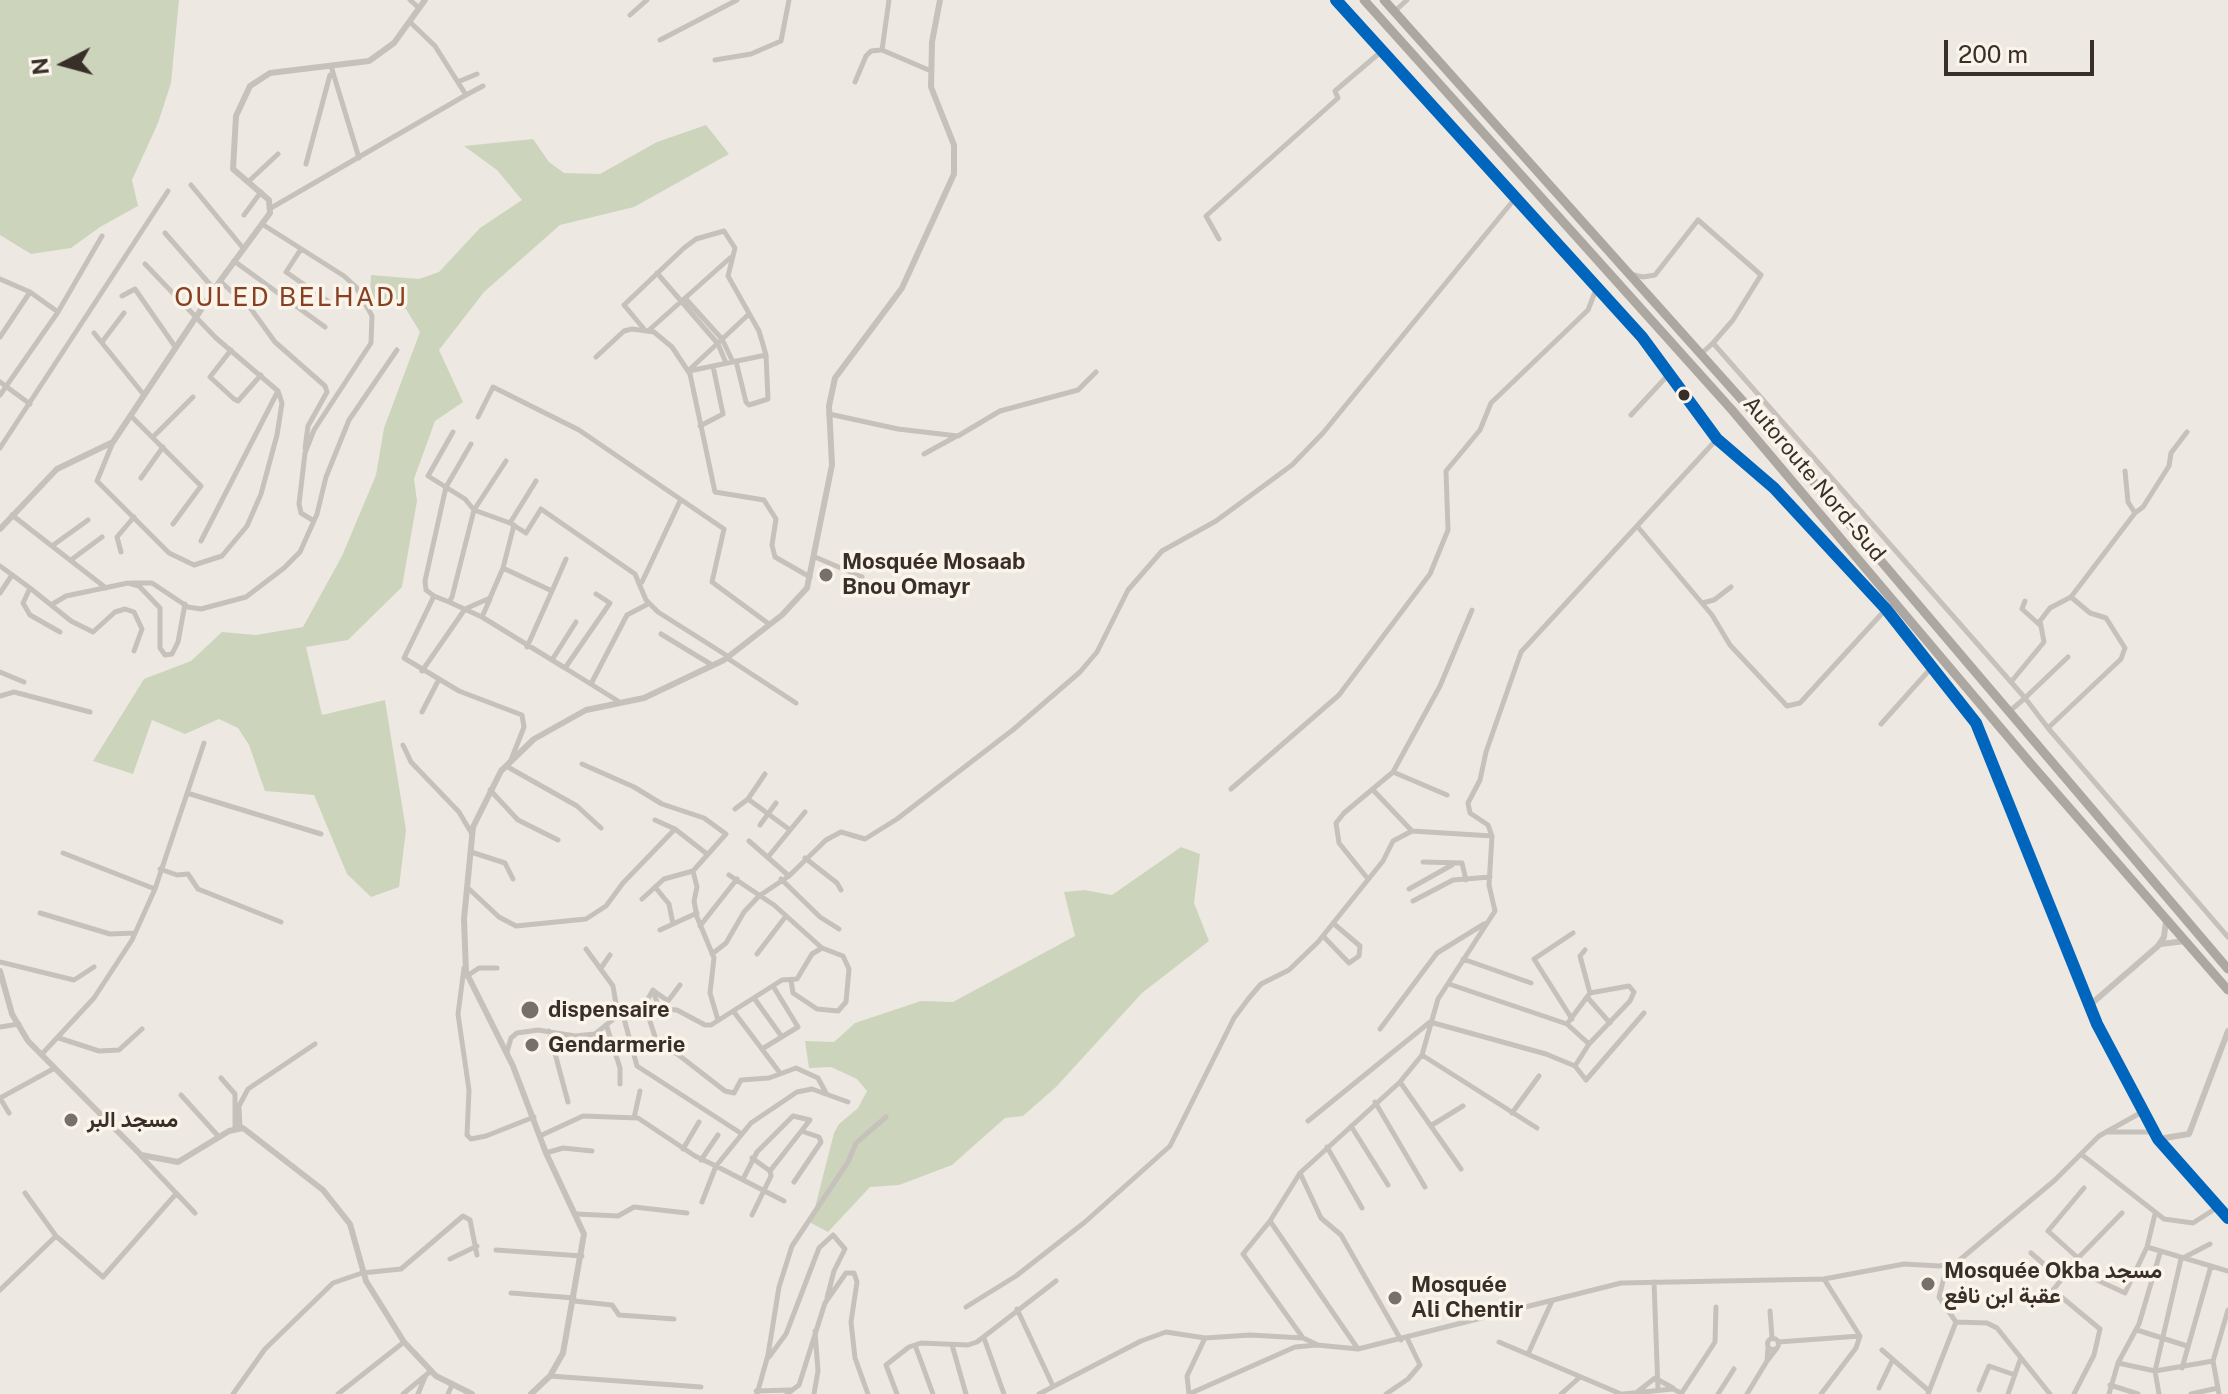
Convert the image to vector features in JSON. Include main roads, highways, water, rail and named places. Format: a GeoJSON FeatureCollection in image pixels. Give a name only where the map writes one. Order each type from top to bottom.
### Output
{"type":"FeatureCollection","features":[{"type":"Feature","properties":{"kind":"highway","name":"Autoroute Nord-Sud"},"geometry":{"type":"LineString","coordinates":[[1364,0],[1732,410],[2228,990]]}},
{"type":"Feature","properties":{"kind":"highway","name":"Autoroute Nord-Sud"},"geometry":{"type":"LineString","coordinates":[[1384,0],[1701,354],[2228,969]]}},
{"type":"Feature","properties":{"kind":"place","name":"Mosquée Mosaab Bnou Omayr"},"geometry":{"type":"Point","coordinates":[826,575]}},
{"type":"Feature","properties":{"kind":"place","name":"dispensaire"},"geometry":{"type":"Point","coordinates":[530,1010]}},
{"type":"Feature","properties":{"kind":"place","name":"Gendarmerie"},"geometry":{"type":"Point","coordinates":[532,1045]}},
{"type":"Feature","properties":{"kind":"place","name":"مسجد البر"},"geometry":{"type":"Point","coordinates":[71,1120]}},
{"type":"Feature","properties":{"kind":"place","name":"Mosquée Okba مسجد عقبة ابن نافع"},"geometry":{"type":"Point","coordinates":[1928,1284]}},
{"type":"Feature","properties":{"kind":"place","name":"Mosquée Ali Chentir"},"geometry":{"type":"Point","coordinates":[1395,1298]}},
{"type":"Feature","properties":{"kind":"district","name":"OULED BELHADJ"},"geometry":{"type":"Point","coordinates":[291,298]}}]}
